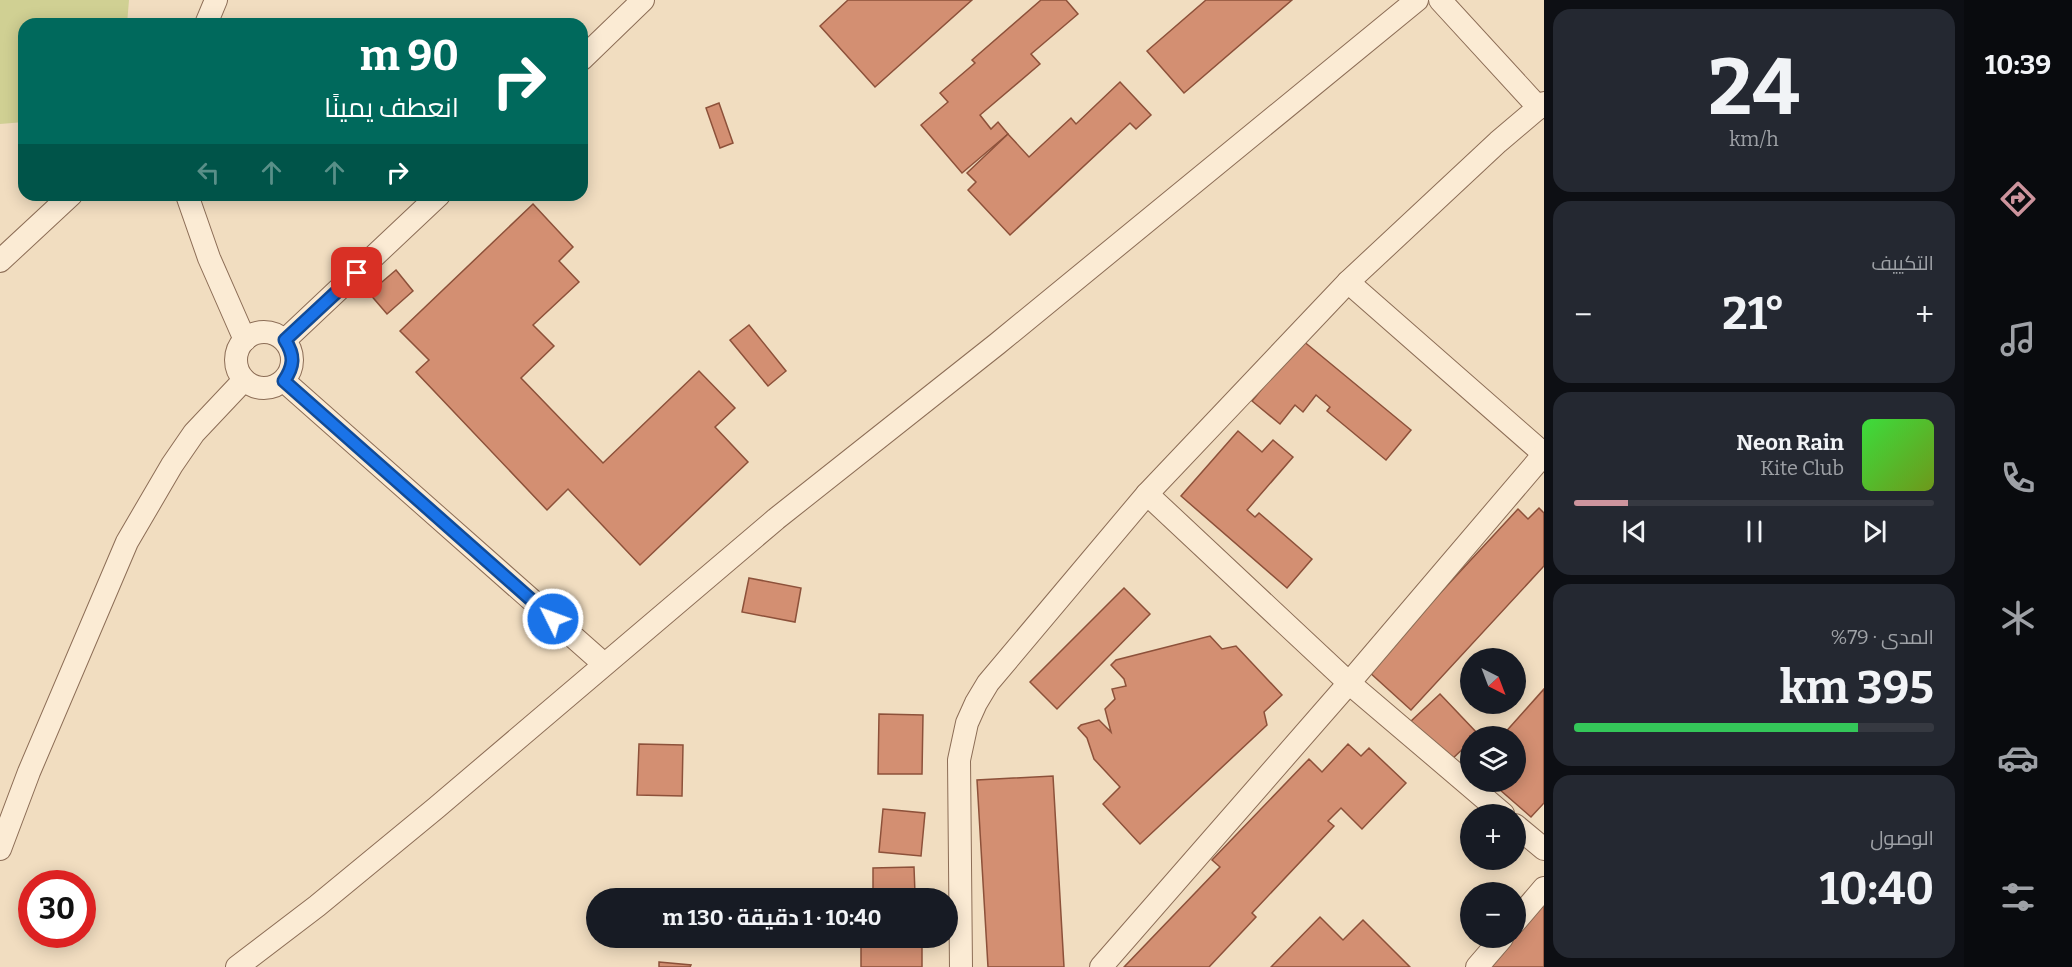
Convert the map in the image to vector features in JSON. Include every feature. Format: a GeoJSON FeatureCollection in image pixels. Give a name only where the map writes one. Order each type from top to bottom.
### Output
{"type":"FeatureCollection","features":[{"type":"Feature","properties":{"kind":"street"},"geometry":{"type":"LineString","coordinates":[[208,18],[216,0]]}},
{"type":"Feature","properties":{"kind":"street"},"geometry":{"type":"LineString","coordinates":[[588,53],[643,0]]}},
{"type":"Feature","properties":{"kind":"street"},"geometry":{"type":"LineString","coordinates":[[237,967],[327,899],[776,519],[997,344],[1417,0]]}},
{"type":"Feature","properties":{"kind":"street"},"geometry":{"type":"LineString","coordinates":[[961,967],[958,779],[962,741],[967,723],[988,683],[1147,495],[1348,282],[1541,105],[1440,0]]}},
{"type":"Feature","properties":{"kind":"street"},"geometry":{"type":"LineString","coordinates":[[0,261],[64,201]]}},
{"type":"Feature","properties":{"kind":"street"},"geometry":{"type":"LineString","coordinates":[[189,201],[209,258],[245,339]]}},
{"type":"Feature","properties":{"kind":"street"},"geometry":{"type":"LineString","coordinates":[[285,340],[434,201]]}},
{"type":"Feature","properties":{"kind":"street"},"geometry":{"type":"LineString","coordinates":[[1101,967],[1349,683],[1544,454],[1348,282]]}},
{"type":"Feature","properties":{"kind":"street"},"geometry":{"type":"LineString","coordinates":[[265,331],[285,340],[291,350],[293,361],[291,372],[284,381],[275,387],[264,389],[244,380],[238,370],[236,360],[238,349],[245,339],[254,333],[265,331]]}},
{"type":"Feature","properties":{"kind":"street"},"geometry":{"type":"LineString","coordinates":[[0,849],[34,761],[127,542],[172,465],[195,433],[244,380]]}},
{"type":"Feature","properties":{"kind":"street"},"geometry":{"type":"LineString","coordinates":[[284,381],[604,664]]}},
{"type":"Feature","properties":{"kind":"street"},"geometry":{"type":"LineString","coordinates":[[1147,495],[1349,683],[1491,804]]}},
{"type":"Feature","properties":{"kind":"street"},"geometry":{"type":"LineString","coordinates":[[1526,834],[1544,849]]}},
{"type":"Feature","properties":{"kind":"street"},"geometry":{"type":"LineString","coordinates":[[1526,909],[1544,888]]}},
{"type":"Feature","properties":{"kind":"street"},"geometry":{"type":"LineString","coordinates":[[1477,967],[1493,948]]}},
{"type":"Feature","properties":{"kind":"green space"},"geometry":{"type":"Polygon","coordinates":[[[0,0],[129,0],[128,18],[18,18],[18,122],[0,124],[0,0]]]}},
{"type":"Feature","properties":{"kind":"building"},"geometry":{"type":"Polygon","coordinates":[[[848,0],[972,0],[875,87],[820,26],[848,0]]]}},
{"type":"Feature","properties":{"kind":"building"},"geometry":{"type":"Polygon","coordinates":[[[1041,0],[1066,0],[1078,14],[1031,54],[1040,64],[980,115],[991,129],[998,122],[1008,134],[962,173],[921,125],[948,102],[940,93],[975,63],[972,60],[1041,0]]]}},
{"type":"Feature","properties":{"kind":"building"},"geometry":{"type":"Polygon","coordinates":[[[1206,0],[1292,0],[1184,93],[1147,51],[1206,0]]]}},
{"type":"Feature","properties":{"kind":"building"},"geometry":{"type":"Polygon","coordinates":[[[1120,82],[1151,115],[1136,129],[1130,123],[1010,235],[968,190],[976,182],[967,173],[1008,134],[1029,157],[1071,118],[1076,124],[1120,82]]]}},
{"type":"Feature","properties":{"kind":"building"},"geometry":{"type":"Polygon","coordinates":[[[719,103],[733,143],[720,148],[706,108],[719,103]]]}},
{"type":"Feature","properties":{"kind":"building"},"geometry":{"type":"Polygon","coordinates":[[[533,204],[573,247],[559,261],[579,282],[533,325],[554,346],[521,378],[603,463],[699,371],[735,408],[715,427],[748,462],[640,565],[568,489],[547,510],[416,372],[429,360],[400,331],[533,204]]]}},
{"type":"Feature","properties":{"kind":"building"},"geometry":{"type":"Polygon","coordinates":[[[396,270],[413,291],[387,314],[369,293],[396,270]]]}},
{"type":"Feature","properties":{"kind":"building"},"geometry":{"type":"Polygon","coordinates":[[[749,325],[786,371],[768,386],[730,340],[749,325]]]}},
{"type":"Feature","properties":{"kind":"building"},"geometry":{"type":"Polygon","coordinates":[[[1302,340],[1411,430],[1386,460],[1327,411],[1330,407],[1316,395],[1303,412],[1295,405],[1280,424],[1252,401],[1302,340]]]}},
{"type":"Feature","properties":{"kind":"building"},"geometry":{"type":"Polygon","coordinates":[[[1238,431],[1262,452],[1273,440],[1293,457],[1247,510],[1255,517],[1259,513],[1312,559],[1287,588],[1181,496],[1238,431]]]}},
{"type":"Feature","properties":{"kind":"building"},"geometry":{"type":"Polygon","coordinates":[[[1539,508],[1544,513],[1544,566],[1468,648],[1460,648],[1460,657],[1411,710],[1368,671],[1518,509],[1528,519],[1539,508]]]}},
{"type":"Feature","properties":{"kind":"building"},"geometry":{"type":"Polygon","coordinates":[[[749,578],[801,588],[795,622],[742,612],[749,578]]]}},
{"type":"Feature","properties":{"kind":"building"},"geometry":{"type":"Polygon","coordinates":[[[1124,588],[1150,614],[1057,709],[1030,682],[1124,588]]]}},
{"type":"Feature","properties":{"kind":"building"},"geometry":{"type":"Polygon","coordinates":[[[1210,636],[1222,649],[1236,646],[1282,695],[1264,712],[1267,725],[1140,844],[1103,804],[1120,787],[1094,759],[1087,738],[1078,728],[1099,720],[1111,732],[1105,709],[1115,699],[1112,689],[1126,686],[1124,679],[1111,665],[1116,660],[1210,636]]]}},
{"type":"Feature","properties":{"kind":"building"},"geometry":{"type":"Polygon","coordinates":[[[1544,689],[1544,803],[1531,817],[1526,813],[1526,804],[1516,804],[1502,792],[1526,792],[1526,726],[1511,726],[1522,714],[1526,714],[1526,709],[1544,689]]]}},
{"type":"Feature","properties":{"kind":"building"},"geometry":{"type":"Polygon","coordinates":[[[1440,694],[1470,726],[1460,726],[1460,752],[1449,762],[1410,722],[1440,694]]]}},
{"type":"Feature","properties":{"kind":"building"},"geometry":{"type":"Polygon","coordinates":[[[879,714],[923,715],[922,774],[878,774],[879,714]]]}},
{"type":"Feature","properties":{"kind":"building"},"geometry":{"type":"Polygon","coordinates":[[[639,744],[683,745],[682,796],[637,795],[639,744]]]}},
{"type":"Feature","properties":{"kind":"building"},"geometry":{"type":"Polygon","coordinates":[[[1348,744],[1361,756],[1369,748],[1406,783],[1362,829],[1341,808],[1328,821],[1334,826],[1252,913],[1256,917],[1209,967],[1124,967],[1220,867],[1212,860],[1309,759],[1322,772],[1348,744]]]}},
{"type":"Feature","properties":{"kind":"building"},"geometry":{"type":"Polygon","coordinates":[[[1053,776],[1064,967],[988,967],[977,780],[1053,776]]]}},
{"type":"Feature","properties":{"kind":"building"},"geometry":{"type":"Polygon","coordinates":[[[883,809],[925,813],[921,856],[879,852],[883,809]]]}},
{"type":"Feature","properties":{"kind":"building"},"geometry":{"type":"Polygon","coordinates":[[[914,867],[915,888],[873,888],[873,868],[914,867]]]}},
{"type":"Feature","properties":{"kind":"building"},"geometry":{"type":"Polygon","coordinates":[[[1544,903],[1544,967],[1486,967],[1504,948],[1526,948],[1526,923],[1544,903]]]}},
{"type":"Feature","properties":{"kind":"building"},"geometry":{"type":"Polygon","coordinates":[[[1320,917],[1343,940],[1363,920],[1410,967],[1271,967],[1320,917]]]}},
{"type":"Feature","properties":{"kind":"building"},"geometry":{"type":"Polygon","coordinates":[[[861,948],[922,948],[922,967],[861,967],[861,948]]]}},
{"type":"Feature","properties":{"kind":"building"},"geometry":{"type":"Polygon","coordinates":[[[659,962],[691,965],[690,967],[659,967],[659,962]]]}},
{"type":"Feature","properties":{"kind":"route"},"geometry":{"type":"LineString","coordinates":[[357,273],[285,340],[291,350],[293,361],[291,372],[284,381],[553,619]]}}]}
